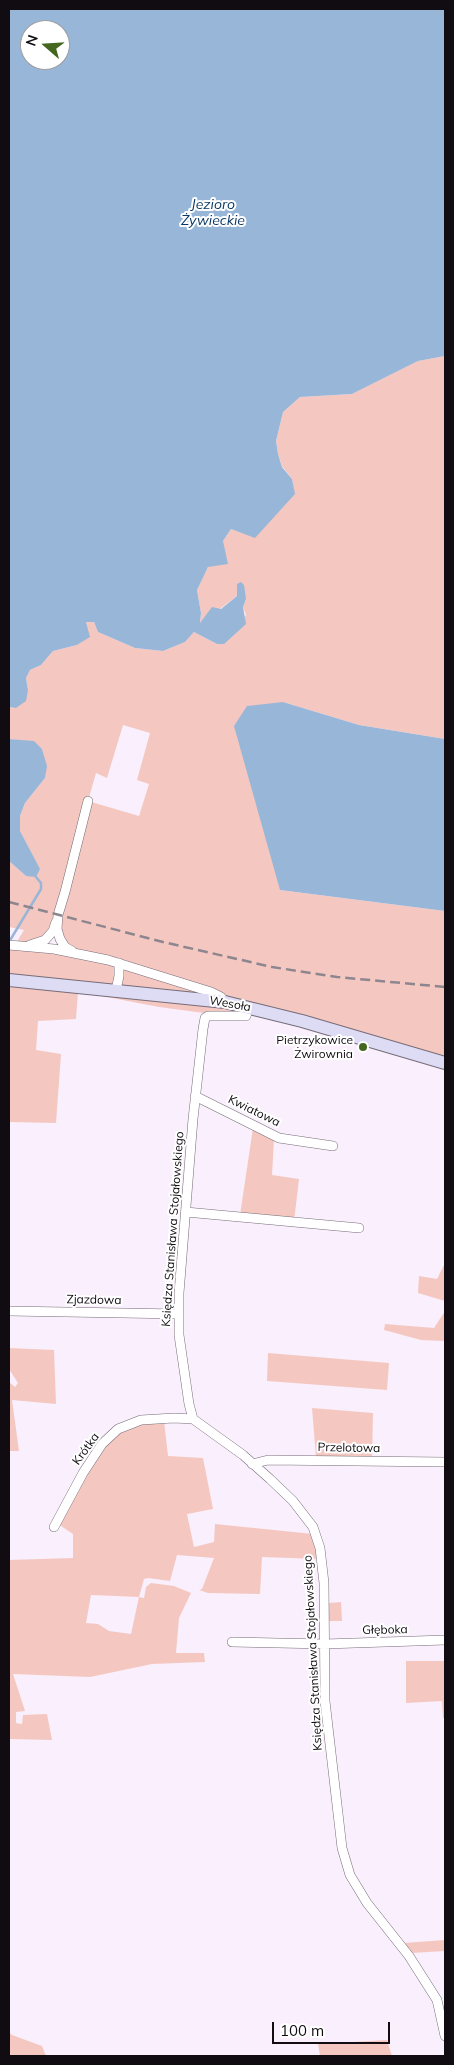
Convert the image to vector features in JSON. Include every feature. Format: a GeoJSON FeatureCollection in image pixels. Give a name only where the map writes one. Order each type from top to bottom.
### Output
{"type":"FeatureCollection","features":[{"type":"Feature","properties":{"kind":"main road","name":"Wesoła"},"geometry":{"type":"LineString","coordinates":[[9,980],[225,1002],[249,1007],[445,1063]]}},
{"type":"Feature","properties":{"kind":"street"},"geometry":{"type":"LineString","coordinates":[[16,945],[45,940],[53,931],[88,801]]}},
{"type":"Feature","properties":{"kind":"street"},"geometry":{"type":"LineString","coordinates":[[57,920],[56,929],[60,939],[65,947],[76,953]]}},
{"type":"Feature","properties":{"kind":"street"},"geometry":{"type":"LineString","coordinates":[[16,945],[76,953],[119,963],[211,992],[221,997],[225,1002]]}},
{"type":"Feature","properties":{"kind":"street"},"geometry":{"type":"LineString","coordinates":[[116,990],[119,963]]}},
{"type":"Feature","properties":{"kind":"street","name":"Księdza Stanisława Stojałowskiego"},"geometry":{"type":"LineString","coordinates":[[249,1007],[246,1016],[234,1017],[211,1014],[205,1018],[195,1096],[179,1314],[179,1335],[189,1404],[193,1419],[252,1464],[293,1501],[312,1527],[320,1548],[323,1574],[326,1701],[342,1848],[350,1875],[367,1903],[441,2000],[445,2036]]}},
{"type":"Feature","properties":{"kind":"street","name":"Kwiatowa"},"geometry":{"type":"LineString","coordinates":[[195,1096],[278,1138],[333,1146]]}},
{"type":"Feature","properties":{"kind":"street"},"geometry":{"type":"LineString","coordinates":[[186,1212],[359,1228]]}},
{"type":"Feature","properties":{"kind":"street","name":"Zjazdowa"},"geometry":{"type":"LineString","coordinates":[[9,1311],[179,1314]]}},
{"type":"Feature","properties":{"kind":"street","name":"Krótka"},"geometry":{"type":"LineString","coordinates":[[54,1527],[82,1474],[102,1444],[118,1429],[141,1420],[193,1419]]}},
{"type":"Feature","properties":{"kind":"street","name":"Przelotowa"},"geometry":{"type":"LineString","coordinates":[[252,1464],[268,1460],[445,1462]]}},
{"type":"Feature","properties":{"kind":"street","name":"Głęboka"},"geometry":{"type":"LineString","coordinates":[[232,1642],[325,1644],[445,1640]]}},
{"type":"Feature","properties":{"kind":"shaded area"},"geometry":{"type":"Polygon","coordinates":[[[445,356],[445,739],[359,725],[283,702],[280,890],[445,911],[445,1063],[249,1007],[9,980],[9,945],[15,945],[24,930],[9,927],[9,861],[26,876],[33,857],[20,831],[20,816],[25,803],[45,778],[46,766],[42,749],[34,742],[9,739],[9,707],[16,708],[28,690],[26,678],[30,670],[41,665],[53,651],[77,645],[89,637],[86,622],[94,622],[98,632],[135,648],[163,651],[185,642],[194,632],[217,644],[246,615],[243,607],[246,599],[238,589],[237,596],[200,624],[201,613],[197,590],[231,529],[255,537],[294,494],[292,479],[282,466],[276,441],[283,412],[300,397],[352,394],[418,361],[445,356]],[[123,725],[107,778],[96,773],[88,801],[139,816],[149,784],[137,780],[150,733],[123,725]],[[53,931],[36,944],[74,953],[53,931]]]}},
{"type":"Feature","properties":{"kind":"shaded area"},"geometry":{"type":"Polygon","coordinates":[[[9,985],[78,992],[76,1019],[38,1021],[36,1050],[61,1054],[56,1123],[9,1122],[9,985]]]}},
{"type":"Feature","properties":{"kind":"shaded area"},"geometry":{"type":"Polygon","coordinates":[[[86,993],[242,1010],[243,1012],[204,1013],[159,1007],[86,993]]]}},
{"type":"Feature","properties":{"kind":"shaded area"},"geometry":{"type":"Polygon","coordinates":[[[253,1128],[274,1139],[272,1175],[299,1179],[294,1221],[240,1215],[253,1128]]]}},
{"type":"Feature","properties":{"kind":"shaded area"},"geometry":{"type":"Polygon","coordinates":[[[445,1263],[445,1301],[418,1293],[419,1276],[437,1279],[445,1263]]]}},
{"type":"Feature","properties":{"kind":"shaded area"},"geometry":{"type":"Polygon","coordinates":[[[445,1311],[445,1341],[421,1340],[384,1330],[385,1324],[434,1328],[445,1311]]]}},
{"type":"Feature","properties":{"kind":"shaded area"},"geometry":{"type":"Polygon","coordinates":[[[9,1348],[54,1350],[56,1404],[12,1400],[19,1451],[9,1451],[9,1382],[15,1387],[18,1383],[9,1369],[9,1348]]]}},
{"type":"Feature","properties":{"kind":"shaded area"},"geometry":{"type":"Polygon","coordinates":[[[268,1353],[389,1363],[387,1390],[267,1381],[268,1353]]]}},
{"type":"Feature","properties":{"kind":"shaded area"},"geometry":{"type":"Polygon","coordinates":[[[312,1408],[373,1413],[372,1458],[316,1457],[312,1408]]]}},
{"type":"Feature","properties":{"kind":"shaded area"},"geometry":{"type":"Polygon","coordinates":[[[164,1421],[168,1456],[203,1458],[213,1509],[187,1514],[194,1547],[214,1542],[215,1524],[313,1534],[318,1559],[262,1557],[260,1594],[208,1593],[199,1590],[202,1589],[214,1558],[177,1555],[170,1581],[144,1579],[139,1597],[144,1598],[146,1587],[151,1583],[174,1586],[191,1593],[179,1618],[176,1653],[204,1653],[205,1662],[152,1664],[90,1677],[13,1674],[25,1711],[16,1712],[16,1723],[22,1724],[23,1715],[47,1714],[52,1740],[9,1739],[9,1560],[73,1558],[73,1534],[58,1524],[104,1445],[118,1431],[141,1422],[164,1421]],[[91,1595],[86,1623],[98,1624],[109,1631],[131,1634],[139,1597],[91,1595]]]}},
{"type":"Feature","properties":{"kind":"shaded area"},"geometry":{"type":"Polygon","coordinates":[[[341,1602],[342,1621],[329,1621],[329,1603],[341,1602]]]}},
{"type":"Feature","properties":{"kind":"shaded area"},"geometry":{"type":"Polygon","coordinates":[[[406,1661],[445,1661],[445,1718],[443,1718],[442,1701],[406,1703],[406,1661]]]}},
{"type":"Feature","properties":{"kind":"shaded area"},"geometry":{"type":"Polygon","coordinates":[[[445,1940],[445,1951],[411,1953],[404,1943],[445,1940]]]}},
{"type":"Feature","properties":{"kind":"shaded area"},"geometry":{"type":"Polygon","coordinates":[[[9,2032],[12,2035],[42,2046],[46,2056],[9,2056],[9,2032]]]}},
{"type":"Feature","properties":{"kind":"shaded area"},"geometry":{"type":"Polygon","coordinates":[[[387,2040],[392,2056],[320,2056],[318,2044],[387,2040]]]}},
{"type":"Feature","properties":{"kind":"water","name":"Jezioro Żywieckie"},"geometry":{"type":"Polygon","coordinates":[[[9,9],[445,9],[445,356],[418,361],[352,394],[300,397],[283,412],[276,441],[282,467],[292,479],[295,494],[255,538],[231,529],[223,541],[228,564],[208,567],[197,590],[201,613],[200,623],[212,607],[221,609],[237,596],[237,584],[241,582],[244,585],[246,599],[243,607],[246,624],[224,644],[217,644],[194,632],[185,642],[163,651],[135,648],[98,632],[94,622],[86,622],[90,637],[77,645],[53,651],[41,665],[30,670],[26,678],[28,690],[26,701],[16,708],[9,707],[9,9]]]}},
{"type":"Feature","properties":{"kind":"water"},"geometry":{"type":"Polygon","coordinates":[[[283,702],[359,725],[445,739],[445,911],[280,890],[234,726],[247,706],[283,702]]]}},
{"type":"Feature","properties":{"kind":"water"},"geometry":{"type":"Polygon","coordinates":[[[9,739],[34,741],[42,749],[47,766],[45,778],[25,803],[20,816],[20,831],[40,869],[36,877],[26,876],[9,861],[9,739]]]}},
{"type":"Feature","properties":{"kind":"waterway"},"geometry":{"type":"LineString","coordinates":[[9,942],[41,889],[41,883],[36,877]]}},
{"type":"Feature","properties":{"kind":"railway"},"geometry":{"type":"LineString","coordinates":[[9,902],[163,942],[272,967],[337,977],[445,987]]}},
{"type":"Feature","properties":{"kind":"place","name":"Pietrzykowice Żwirownia"},"geometry":{"type":"Point","coordinates":[363,1047]}}]}
